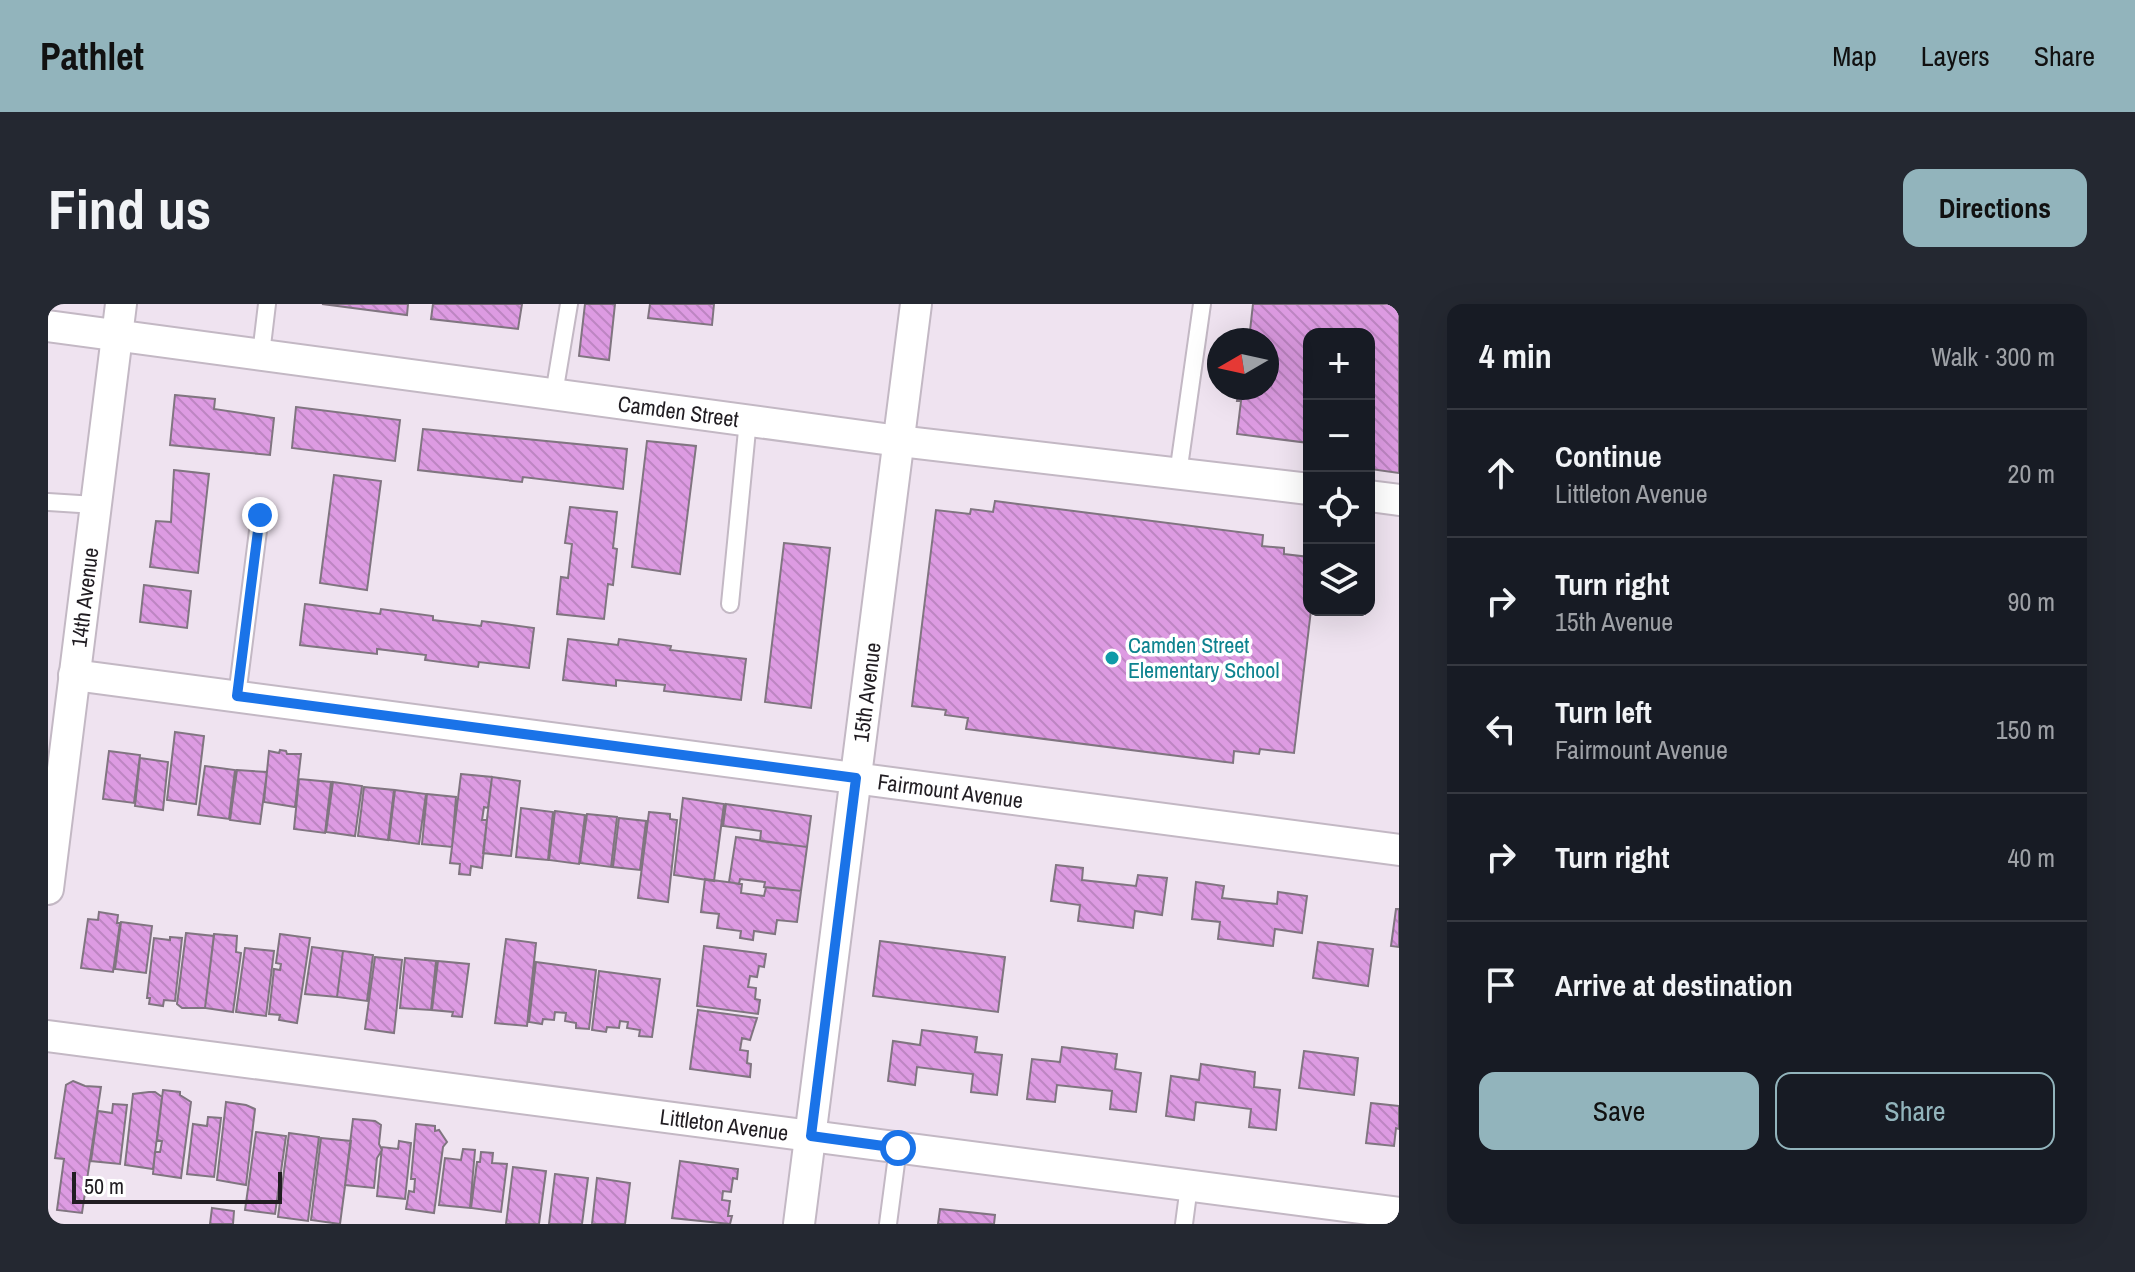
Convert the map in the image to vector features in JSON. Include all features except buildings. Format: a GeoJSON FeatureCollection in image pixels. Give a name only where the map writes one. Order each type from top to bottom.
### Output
{"type":"FeatureCollection","features":[{"type":"Feature","properties":{"kind":"street","name":"14th Avenue"},"geometry":{"type":"LineString","coordinates":[[48,889],[121,304]]}},
{"type":"Feature","properties":{"kind":"street","name":"15th Avenue"},"geometry":{"type":"LineString","coordinates":[[799,1224],[916,304]]}},
{"type":"Feature","properties":{"kind":"street","name":"Camden Street"},"geometry":{"type":"LineString","coordinates":[[48,326],[899,441],[1303,488]]}},
{"type":"Feature","properties":{"kind":"street"},"geometry":{"type":"LineString","coordinates":[[1375,497],[1399,500]]}},
{"type":"Feature","properties":{"kind":"street","name":"Fairmount Avenue"},"geometry":{"type":"LineString","coordinates":[[74,675],[1399,850]]}},
{"type":"Feature","properties":{"kind":"street","name":"Littleton Avenue"},"geometry":{"type":"LineString","coordinates":[[48,1036],[1399,1213]]}},
{"type":"Feature","properties":{"kind":"lane"},"geometry":{"type":"LineString","coordinates":[[261,354],[267,304]]}},
{"type":"Feature","properties":{"kind":"lane"},"geometry":{"type":"LineString","coordinates":[[554,394],[569,304]]}},
{"type":"Feature","properties":{"kind":"lane"},"geometry":{"type":"LineString","coordinates":[[1178,474],[1202,304]]}},
{"type":"Feature","properties":{"kind":"lane"},"geometry":{"type":"LineString","coordinates":[[730,604],[748,420]]}},
{"type":"Feature","properties":{"kind":"lane"},"geometry":{"type":"LineString","coordinates":[[48,502],[95,505]]}},
{"type":"Feature","properties":{"kind":"lane"},"geometry":{"type":"LineString","coordinates":[[237,696],[260,515]]}},
{"type":"Feature","properties":{"kind":"lane"},"geometry":{"type":"LineString","coordinates":[[888,1224],[898,1148]]}},
{"type":"Feature","properties":{"kind":"lane"},"geometry":{"type":"LineString","coordinates":[[1184,1224],[1189,1186]]}},
{"type":"Feature","properties":{"kind":"place","name":"Camden Street Elementary School"},"geometry":{"type":"Point","coordinates":[1112,658]}},
{"type":"Feature","properties":{"kind":"route"},"geometry":{"type":"LineString","coordinates":[[260,515],[237,696],[856,778],[811,1136],[898,1148]]}}]}
